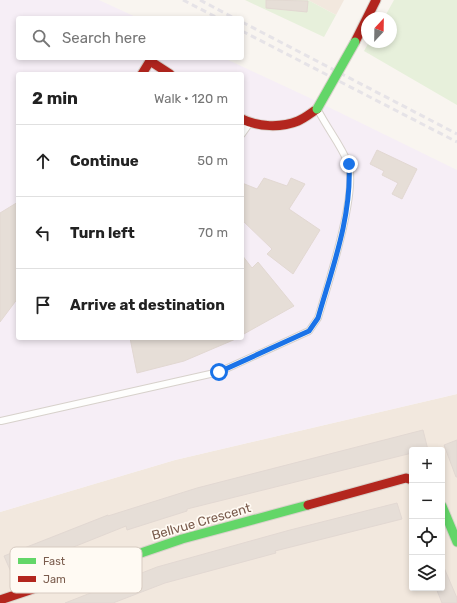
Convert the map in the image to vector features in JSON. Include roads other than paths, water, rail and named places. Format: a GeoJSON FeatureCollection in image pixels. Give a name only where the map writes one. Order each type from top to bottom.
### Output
{"type":"FeatureCollection","features":[{"type":"Feature","properties":{"kind":"street"},"geometry":{"type":"LineString","coordinates":[[245,121],[270,124],[295,122],[317,109],[355,42],[376,0]]}},
{"type":"Feature","properties":{"kind":"street"},"geometry":{"type":"LineString","coordinates":[[143,72],[150,61],[167,72]]}},
{"type":"Feature","properties":{"kind":"street","name":"Bellvue Crescent"},"geometry":{"type":"LineString","coordinates":[[142,552],[182,539],[406,478],[409,479]]}},
{"type":"Feature","properties":{"kind":"street"},"geometry":{"type":"LineString","coordinates":[[445,513],[457,542]]}},
{"type":"Feature","properties":{"kind":"street","name":"Bellvue Crescent"},"geometry":{"type":"LineString","coordinates":[[0,600],[21,593]]}},
{"type":"Feature","properties":{"kind":"lane"},"geometry":{"type":"LineString","coordinates":[[1,421],[219,372],[309,331],[318,318],[345,219],[350,186],[349,164],[317,109]]}},
{"type":"Feature","properties":{"kind":"railway"},"geometry":{"type":"LineString","coordinates":[[183,0],[214,16]]}},
{"type":"Feature","properties":{"kind":"railway"},"geometry":{"type":"LineString","coordinates":[[200,0],[230,16]]}},
{"type":"Feature","properties":{"kind":"railway"},"geometry":{"type":"LineString","coordinates":[[244,23],[457,134]]}},
{"type":"Feature","properties":{"kind":"railway"},"geometry":{"type":"LineString","coordinates":[[244,32],[457,142]]}}]}
